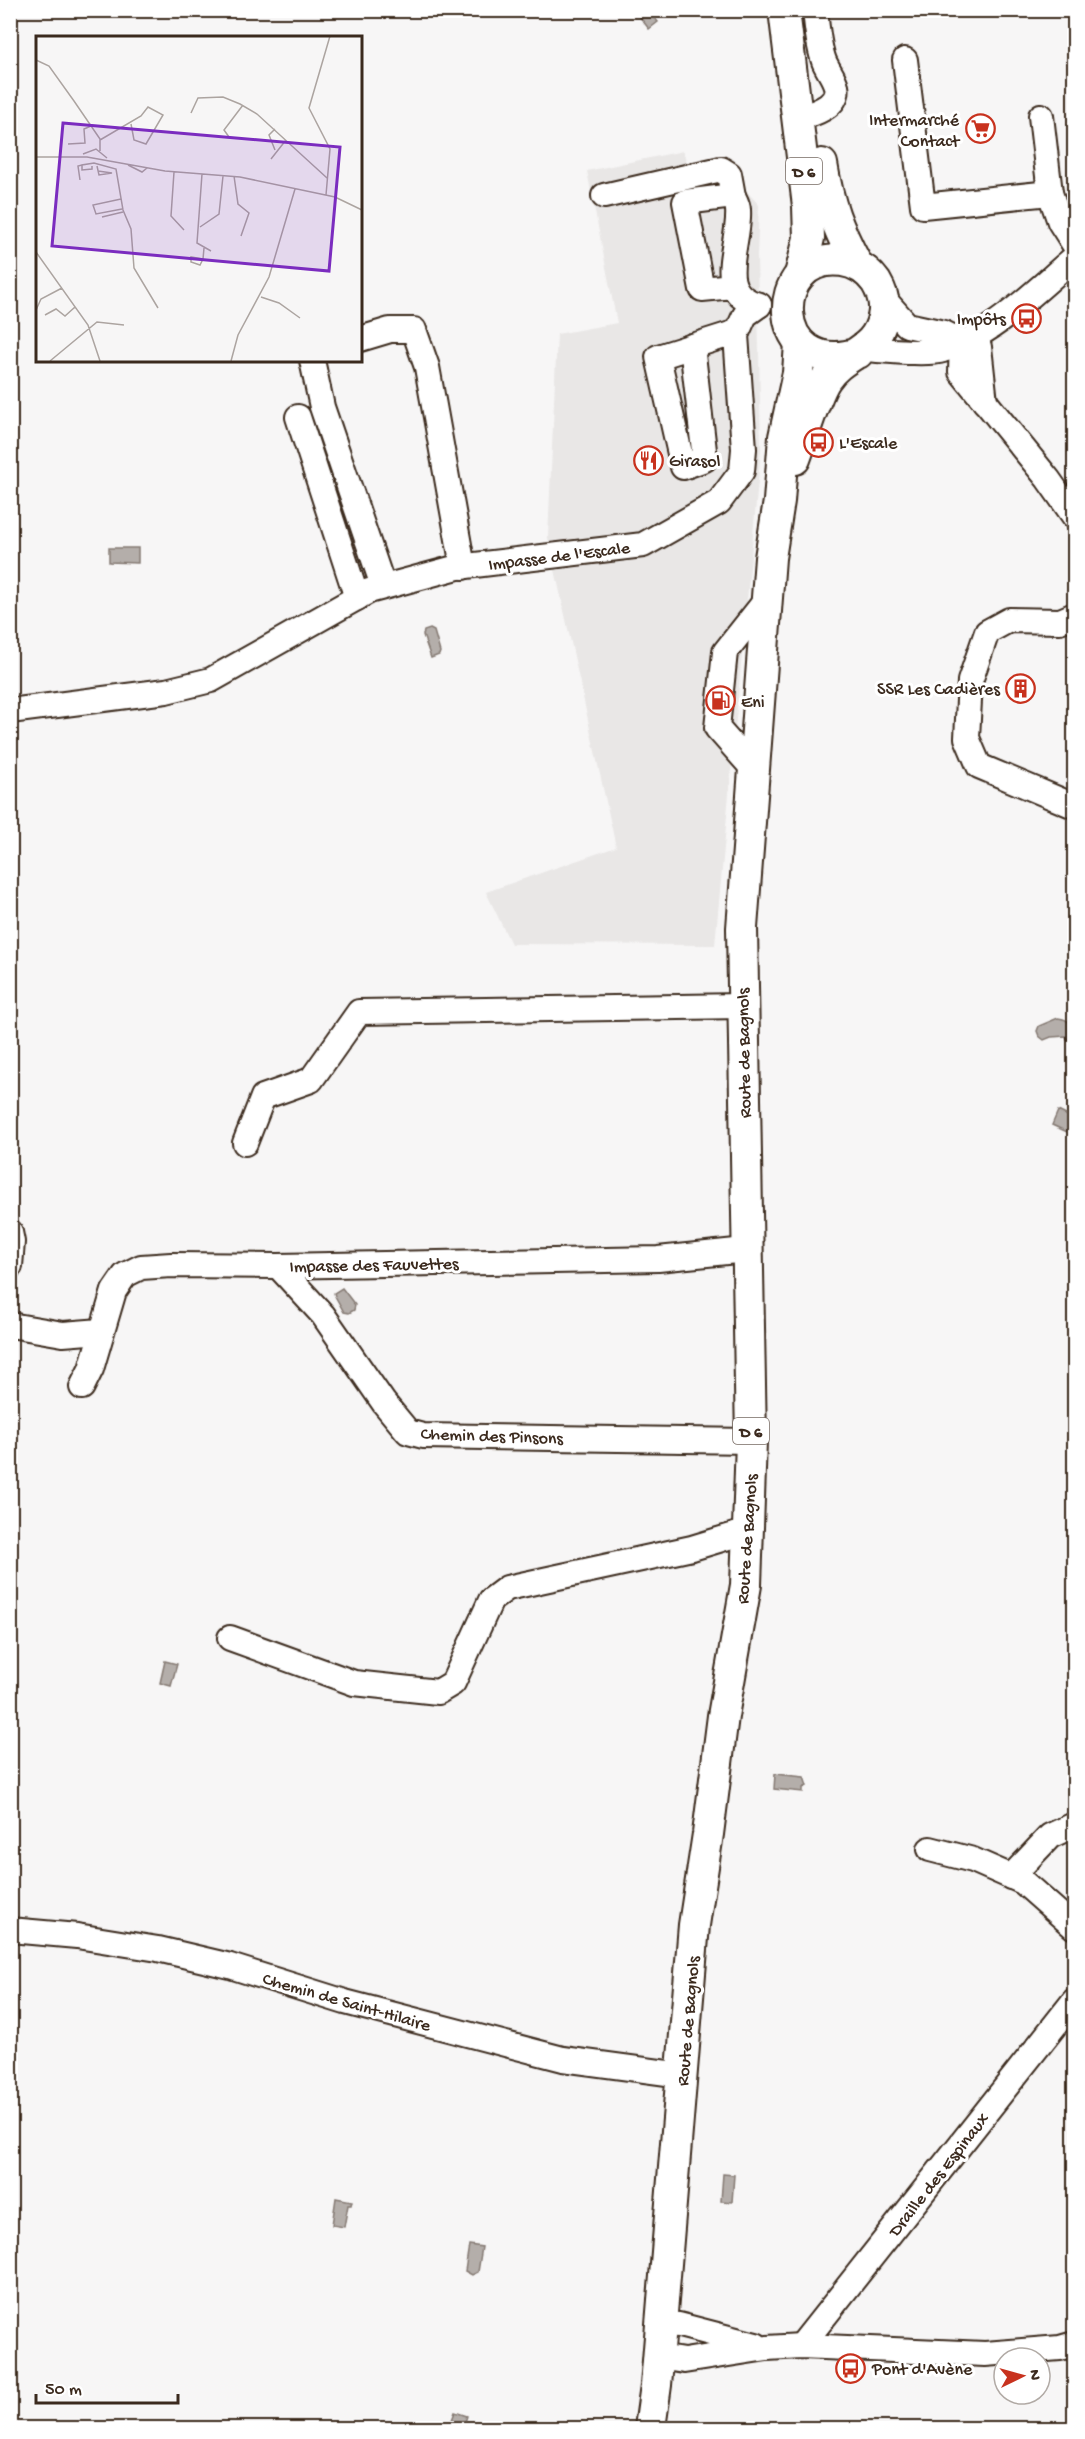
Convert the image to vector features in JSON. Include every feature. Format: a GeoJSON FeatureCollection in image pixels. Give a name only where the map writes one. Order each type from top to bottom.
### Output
{"type":"FeatureCollection","features":[{"type":"Feature","properties":{"kind":"main road","name":"D 6"},"geometry":{"type":"LineString","coordinates":[[784,10],[798,65],[805,116],[809,238],[796,281]]}},
{"type":"Feature","properties":{"kind":"main road","name":"D 6"},"geometry":{"type":"LineString","coordinates":[[798,10],[798,65]]}},
{"type":"Feature","properties":{"kind":"main road","name":"D 6"},"geometry":{"type":"LineString","coordinates":[[805,116],[828,202],[856,265]]}},
{"type":"Feature","properties":{"kind":"main road"},"geometry":{"type":"LineString","coordinates":[[827,261],[856,265],[873,279],[883,298],[884,312],[881,327],[874,339],[861,351],[843,358],[827,358],[813,353],[799,342],[790,328],[787,301],[796,281],[808,269],[827,261]]}},
{"type":"Feature","properties":{"kind":"main road","name":"D 6"},"geometry":{"type":"LineString","coordinates":[[779,501],[784,437],[798,373],[799,342]]}},
{"type":"Feature","properties":{"kind":"main road","name":"D 6"},"geometry":{"type":"LineString","coordinates":[[779,501],[825,380],[836,367],[861,351]]}},
{"type":"Feature","properties":{"kind":"main road","name":"Route de Bagnols"},"geometry":{"type":"LineString","coordinates":[[650,2428],[659,2356],[694,1925],[723,1716],[746,1585],[751,1441],[742,928],[756,772],[770,558],[779,501]]}},
{"type":"Feature","properties":{"kind":"street"},"geometry":{"type":"LineString","coordinates":[[805,116],[832,101],[836,94],[836,86],[823,60],[815,10]]}},
{"type":"Feature","properties":{"kind":"street"},"geometry":{"type":"LineString","coordinates":[[905,60],[923,206],[1050,193]]}},
{"type":"Feature","properties":{"kind":"street"},"geometry":{"type":"LineString","coordinates":[[1041,116],[1050,193],[1060,222],[1074,244]]}},
{"type":"Feature","properties":{"kind":"street"},"geometry":{"type":"LineString","coordinates":[[604,196],[721,169],[729,174],[738,209],[731,274],[733,286],[745,301],[759,305],[778,316],[799,342]]}},
{"type":"Feature","properties":{"kind":"street"},"geometry":{"type":"LineString","coordinates":[[733,286],[702,289],[685,202],[734,196]]}},
{"type":"Feature","properties":{"kind":"street"},"geometry":{"type":"LineString","coordinates":[[861,351],[941,351],[968,339],[1005,315],[1074,258]]}},
{"type":"Feature","properties":{"kind":"street"},"geometry":{"type":"LineString","coordinates":[[692,346],[737,332],[745,315],[796,281]]}},
{"type":"Feature","properties":{"kind":"street"},"geometry":{"type":"LineString","coordinates":[[883,298],[907,325],[968,339]]}},
{"type":"Feature","properties":{"kind":"street","name":"Impasse de l'Escale"},"geometry":{"type":"LineString","coordinates":[[362,338],[390,330],[414,330],[427,367],[463,567]]}},
{"type":"Feature","properties":{"kind":"street","name":"Impasse de l'Escale"},"geometry":{"type":"LineString","coordinates":[[10,711],[166,691],[211,681],[357,598],[383,586],[463,567],[643,545],[719,502],[742,471],[744,449],[737,332]]}},
{"type":"Feature","properties":{"kind":"street"},"geometry":{"type":"LineString","coordinates":[[968,339],[961,372],[1048,479],[1074,516]]}},
{"type":"Feature","properties":{"kind":"street"},"geometry":{"type":"LineString","coordinates":[[312,362],[322,407],[383,586]]}},
{"type":"Feature","properties":{"kind":"street"},"geometry":{"type":"LineString","coordinates":[[298,417],[357,598]]}},
{"type":"Feature","properties":{"kind":"street"},"geometry":{"type":"LineString","coordinates":[[756,772],[717,728],[725,651],[767,598]]}},
{"type":"Feature","properties":{"kind":"street"},"geometry":{"type":"LineString","coordinates":[[1074,615],[1060,621],[1009,620],[987,632],[970,681],[967,738],[979,766],[1074,806]]}},
{"type":"Feature","properties":{"kind":"street"},"geometry":{"type":"LineString","coordinates":[[245,1143],[263,1097],[311,1080],[359,1012],[743,1006]]}},
{"type":"Feature","properties":{"kind":"street"},"geometry":{"type":"LineString","coordinates":[[10,1232],[12,1242],[10,1266]]}},
{"type":"Feature","properties":{"kind":"street","name":"Impasse des Fauvettes"},"geometry":{"type":"LineString","coordinates":[[82,1387],[91,1369],[114,1291],[125,1275],[141,1267],[658,1259],[746,1250]]}},
{"type":"Feature","properties":{"kind":"street","name":"Chemin des Pinsons"},"geometry":{"type":"LineString","coordinates":[[278,1266],[323,1315],[384,1403],[408,1432],[423,1436],[751,1441]]}},
{"type":"Feature","properties":{"kind":"street"},"geometry":{"type":"LineString","coordinates":[[10,1325],[63,1334],[101,1331]]}},
{"type":"Feature","properties":{"kind":"street"},"geometry":{"type":"LineString","coordinates":[[230,1638],[354,1683],[438,1692],[453,1683],[491,1600],[507,1588],[692,1548],[748,1531]]}},
{"type":"Feature","properties":{"kind":"street"},"geometry":{"type":"LineString","coordinates":[[1011,1877],[1050,1836],[1074,1825]]}},
{"type":"Feature","properties":{"kind":"street"},"geometry":{"type":"LineString","coordinates":[[930,1849],[974,1860],[1023,1882],[1074,1926]]}},
{"type":"Feature","properties":{"kind":"street","name":"Chemin de Saint-Hilaire"},"geometry":{"type":"LineString","coordinates":[[10,1930],[77,1936],[158,1949],[230,1966],[345,2002],[552,2056],[682,2075]]}},
{"type":"Feature","properties":{"kind":"street","name":"Draille des Espinaux"},"geometry":{"type":"LineString","coordinates":[[801,2346],[1074,2001]]}},
{"type":"Feature","properties":{"kind":"street"},"geometry":{"type":"LineString","coordinates":[[661,2324],[679,2325],[767,2348]]}},
{"type":"Feature","properties":{"kind":"street"},"geometry":{"type":"LineString","coordinates":[[659,2356],[684,2361],[767,2348],[801,2346],[985,2354],[1060,2348],[1074,2344]]}},
{"type":"Feature","properties":{"kind":"shaded area"},"geometry":{"type":"Polygon","coordinates":[[[649,11],[658,22],[649,29],[636,12],[649,11]]]}},
{"type":"Feature","properties":{"kind":"shaded area"},"geometry":{"type":"Polygon","coordinates":[[[683,151],[688,166],[726,157],[736,160],[741,185],[759,205],[757,256],[761,449],[715,945],[511,944],[486,892],[616,847],[548,538],[557,334],[617,323],[587,171],[683,151]]]}},
{"type":"Feature","properties":{"kind":"shaded area"},"geometry":{"type":"Polygon","coordinates":[[[109,548],[138,548],[138,563],[109,562],[109,548]]]}},
{"type":"Feature","properties":{"kind":"shaded area"},"geometry":{"type":"Polygon","coordinates":[[[430,629],[434,631],[440,652],[439,655],[431,658],[423,635],[424,631],[430,629]]]}},
{"type":"Feature","properties":{"kind":"shaded area"},"geometry":{"type":"Polygon","coordinates":[[[1058,1018],[1071,1024],[1074,1039],[1067,1039],[1066,1036],[1044,1040],[1039,1036],[1037,1031],[1039,1026],[1058,1018]]]}},
{"type":"Feature","properties":{"kind":"shaded area"},"geometry":{"type":"Polygon","coordinates":[[[1058,1111],[1074,1119],[1074,1135],[1052,1125],[1058,1111]]]}},
{"type":"Feature","properties":{"kind":"shaded area"},"geometry":{"type":"Polygon","coordinates":[[[342,1288],[355,1305],[354,1310],[349,1313],[344,1312],[334,1293],[342,1288]]]}},
{"type":"Feature","properties":{"kind":"shaded area"},"geometry":{"type":"Polygon","coordinates":[[[165,1661],[177,1664],[171,1686],[160,1683],[165,1661]]]}},
{"type":"Feature","properties":{"kind":"shaded area"},"geometry":{"type":"Polygon","coordinates":[[[775,1774],[804,1777],[807,1786],[803,1788],[803,1792],[774,1789],[775,1774]]]}},
{"type":"Feature","properties":{"kind":"shaded area"},"geometry":{"type":"Polygon","coordinates":[[[723,2174],[734,2175],[732,2202],[721,2201],[723,2174]]]}},
{"type":"Feature","properties":{"kind":"shaded area"},"geometry":{"type":"Polygon","coordinates":[[[336,2198],[352,2201],[351,2205],[348,2205],[344,2227],[332,2225],[336,2198]]]}},
{"type":"Feature","properties":{"kind":"shaded area"},"geometry":{"type":"Polygon","coordinates":[[[469,2245],[482,2247],[478,2272],[472,2275],[465,2271],[469,2245]]]}},
{"type":"Feature","properties":{"kind":"shaded area"},"geometry":{"type":"Polygon","coordinates":[[[455,2412],[467,2416],[463,2428],[449,2428],[455,2412]]]}},
{"type":"Feature","properties":{"kind":"place","name":"Intermarché Contact"},"geometry":{"type":"Point","coordinates":[980,129]}},
{"type":"Feature","properties":{"kind":"place","name":"Impôts"},"geometry":{"type":"Point","coordinates":[1027,318]}},
{"type":"Feature","properties":{"kind":"place","name":"L'Escale"},"geometry":{"type":"Point","coordinates":[818,442]}},
{"type":"Feature","properties":{"kind":"place","name":"Girasol"},"geometry":{"type":"Point","coordinates":[648,460]}},
{"type":"Feature","properties":{"kind":"place","name":"SSR Les Cadières"},"geometry":{"type":"Point","coordinates":[1021,688]}},
{"type":"Feature","properties":{"kind":"place","name":"Eni"},"geometry":{"type":"Point","coordinates":[720,701]}},
{"type":"Feature","properties":{"kind":"place","name":"Pont d'Avène"},"geometry":{"type":"Point","coordinates":[851,2368]}}]}
